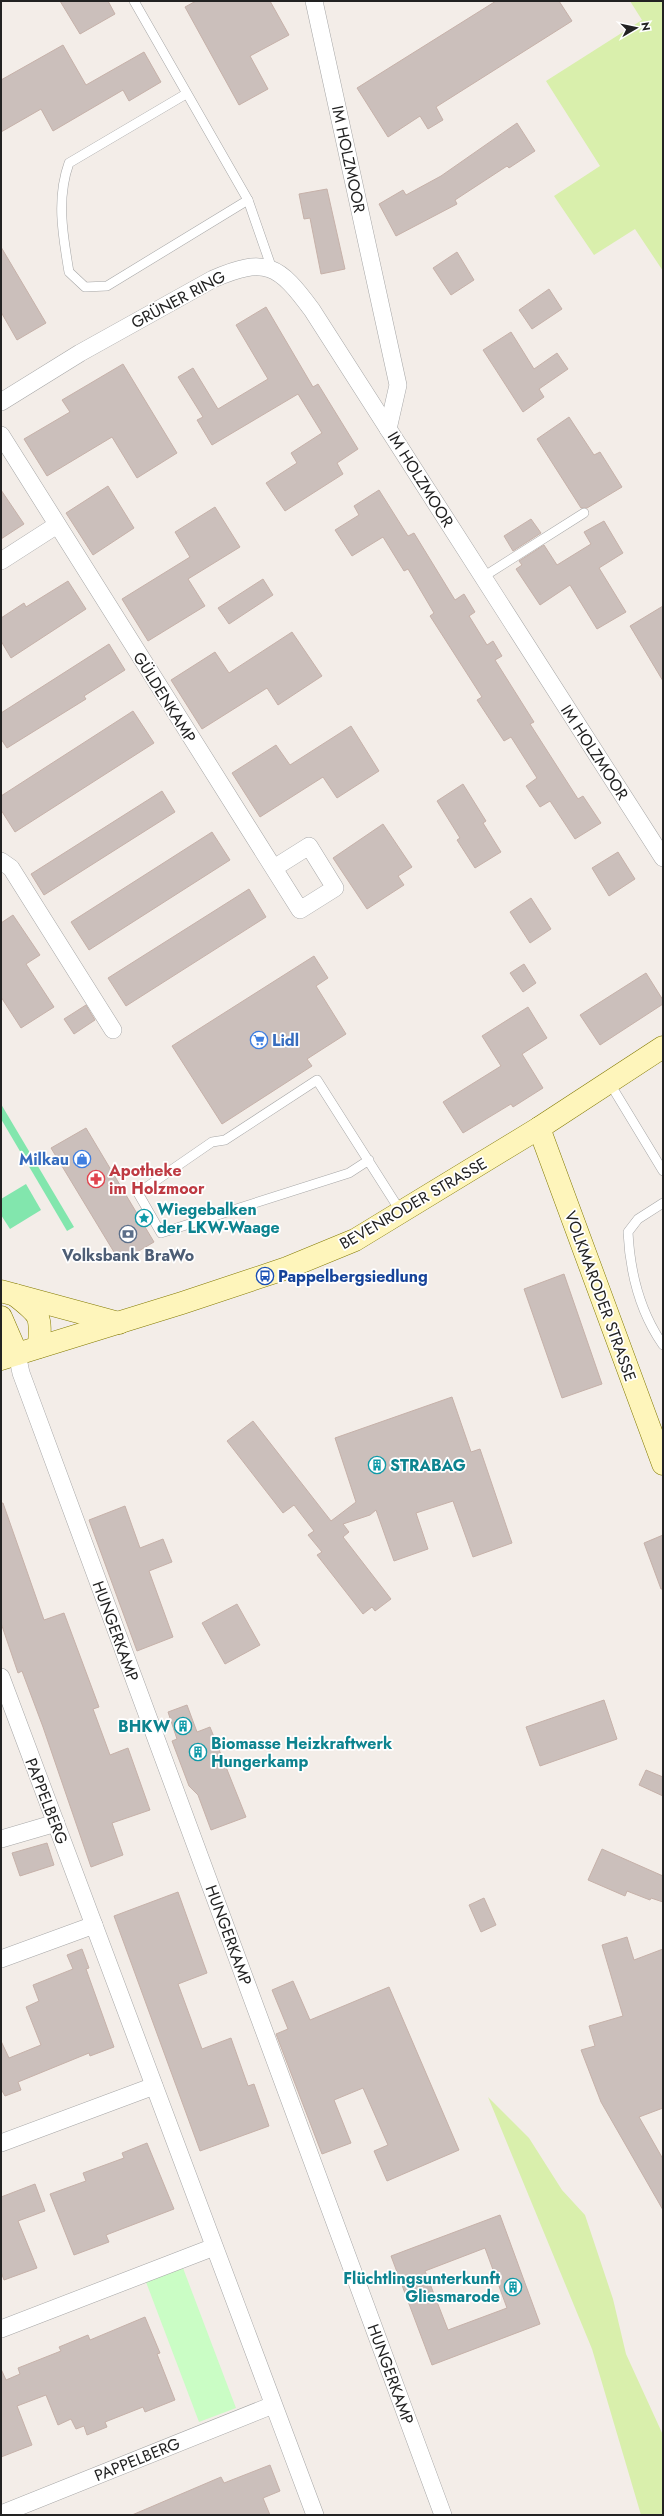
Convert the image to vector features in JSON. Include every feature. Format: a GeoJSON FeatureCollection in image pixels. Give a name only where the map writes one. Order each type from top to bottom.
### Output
{"type":"FeatureCollection","features":[{"type":"Feature","properties":{"kind":"main road","name":"BEVENRODER STRASSE"},"geometry":{"type":"LineString","coordinates":[[9,1356],[120,1323],[288,1268],[355,1240],[539,1128],[663,1047]]}},
{"type":"Feature","properties":{"kind":"main road","name":"VOLKMARODER STRASSE"},"geometry":{"type":"LineString","coordinates":[[539,1128],[663,1464]]}},
{"type":"Feature","properties":{"kind":"main road"},"geometry":{"type":"LineString","coordinates":[[6,1292],[120,1323]]}},
{"type":"Feature","properties":{"kind":"main road"},"geometry":{"type":"LineString","coordinates":[[6,1292],[32,1309],[41,1321],[39,1347]]}},
{"type":"Feature","properties":{"kind":"main road"},"geometry":{"type":"LineString","coordinates":[[1,1317],[9,1356]]}},
{"type":"Feature","properties":{"kind":"street","name":"IM HOLZMOOR"},"geometry":{"type":"LineString","coordinates":[[314,1],[398,385],[388,429],[663,858]]}},
{"type":"Feature","properties":{"kind":"street","name":"GRÜNER RING"},"geometry":{"type":"LineString","coordinates":[[1,402],[80,353],[212,279],[234,270],[251,267],[272,269],[290,280],[388,429]]}},
{"type":"Feature","properties":{"kind":"street","name":"GÜLDENKAMP"},"geometry":{"type":"LineString","coordinates":[[1,435],[274,868]]}},
{"type":"Feature","properties":{"kind":"street"},"geometry":{"type":"LineString","coordinates":[[1,561],[57,525]]}},
{"type":"Feature","properties":{"kind":"street"},"geometry":{"type":"LineString","coordinates":[[1,861],[10,868],[113,1030]]}},
{"type":"Feature","properties":{"kind":"street","name":"HUNGERKAMP"},"geometry":{"type":"LineString","coordinates":[[9,1356],[27,1388],[443,2515]]}},
{"type":"Feature","properties":{"kind":"street","name":"PAPPELBERG"},"geometry":{"type":"LineString","coordinates":[[1,1677],[315,2515]]}},
{"type":"Feature","properties":{"kind":"street"},"geometry":{"type":"LineString","coordinates":[[1,1839],[56,1823]]}},
{"type":"Feature","properties":{"kind":"street"},"geometry":{"type":"LineString","coordinates":[[1,1959],[94,1925]]}},
{"type":"Feature","properties":{"kind":"street"},"geometry":{"type":"LineString","coordinates":[[1,2143],[154,2086]]}},
{"type":"Feature","properties":{"kind":"street"},"geometry":{"type":"LineString","coordinates":[[1,2329],[214,2247]]}},
{"type":"Feature","properties":{"kind":"street","name":"PAPPELBERG"},"geometry":{"type":"LineString","coordinates":[[1,2514],[273,2405]]}},
{"type":"Feature","properties":{"kind":"lane"},"geometry":{"type":"LineString","coordinates":[[134,1],[248,200],[272,269]]}},
{"type":"Feature","properties":{"kind":"lane"},"geometry":{"type":"LineString","coordinates":[[186,94],[69,163],[62,182],[61,203],[68,272],[85,287],[107,286],[248,200]]}},
{"type":"Feature","properties":{"kind":"lane"},"geometry":{"type":"LineString","coordinates":[[483,577],[584,513]]}},
{"type":"Feature","properties":{"kind":"lane"},"geometry":{"type":"LineString","coordinates":[[369,1160],[349,1173],[161,1232],[138,1193],[212,1142],[225,1140],[316,1080],[369,1160],[401,1212]]}},
{"type":"Feature","properties":{"kind":"lane"},"geometry":{"type":"LineString","coordinates":[[609,1082],[663,1171]]}},
{"type":"Feature","properties":{"kind":"lane"},"geometry":{"type":"LineString","coordinates":[[663,1203],[638,1220],[628,1232],[629,1257],[635,1286],[654,1332],[663,1345]]}},
{"type":"Feature","properties":{"kind":"green space"},"geometry":{"type":"Polygon","coordinates":[[[630,1],[663,1],[663,271],[635,229],[594,255],[554,196],[600,166],[546,81],[642,20],[630,1]]]}},
{"type":"Feature","properties":{"kind":"green space"},"geometry":{"type":"Polygon","coordinates":[[[1,1104],[74,1227],[67,1231],[1,1119],[1,1104]]]}},
{"type":"Feature","properties":{"kind":"green space"},"geometry":{"type":"Polygon","coordinates":[[[26,1184],[41,1210],[10,1229],[1,1215],[1,1199],[26,1184]]]}},
{"type":"Feature","properties":{"kind":"green space"},"geometry":{"type":"Polygon","coordinates":[[[488,2097],[529,2138],[562,2190],[585,2215],[613,2299],[626,2354],[663,2435],[663,2515],[641,2515],[592,2349],[488,2097]]]}},
{"type":"Feature","properties":{"kind":"green space"},"geometry":{"type":"Polygon","coordinates":[[[183,2268],[236,2408],[199,2422],[146,2282],[183,2268]]]}},
{"type":"Feature","properties":{"kind":"building"},"geometry":{"type":"Polygon","coordinates":[[[60,1],[108,1],[115,14],[80,34],[60,1]]]}},
{"type":"Feature","properties":{"kind":"building"},"geometry":{"type":"Polygon","coordinates":[[[196,1],[270,1],[289,35],[250,56],[268,89],[239,105],[185,7],[196,1]]]}},
{"type":"Feature","properties":{"kind":"building"},"geometry":{"type":"Polygon","coordinates":[[[496,1],[559,1],[572,21],[436,107],[443,120],[428,129],[420,116],[388,137],[357,88],[496,1]]]}},
{"type":"Feature","properties":{"kind":"building"},"geometry":{"type":"Polygon","coordinates":[[[63,45],[86,85],[144,52],[161,82],[129,101],[123,90],[53,131],[41,109],[1,132],[1,80],[63,45]]]}},
{"type":"Feature","properties":{"kind":"building"},"geometry":{"type":"Polygon","coordinates":[[[517,123],[535,151],[509,168],[507,166],[455,200],[457,204],[396,236],[379,204],[403,190],[406,195],[441,176],[517,123]]]}},
{"type":"Feature","properties":{"kind":"building"},"geometry":{"type":"Polygon","coordinates":[[[327,189],[345,269],[321,274],[310,218],[304,219],[299,194],[327,189]]]}},
{"type":"Feature","properties":{"kind":"building"},"geometry":{"type":"Polygon","coordinates":[[[1,247],[46,323],[17,340],[1,312],[1,247]]]}},
{"type":"Feature","properties":{"kind":"building"},"geometry":{"type":"Polygon","coordinates":[[[457,252],[474,280],[451,295],[433,268],[457,252]]]}},
{"type":"Feature","properties":{"kind":"building"},"geometry":{"type":"Polygon","coordinates":[[[549,289],[562,309],[532,329],[519,310],[549,289]]]}},
{"type":"Feature","properties":{"kind":"building"},"geometry":{"type":"Polygon","coordinates":[[[266,307],[313,387],[318,384],[358,449],[337,463],[343,474],[285,511],[266,483],[297,463],[291,453],[322,433],[298,394],[212,445],[197,420],[203,417],[178,377],[193,368],[218,409],[268,379],[236,325],[266,307]]]}},
{"type":"Feature","properties":{"kind":"building"},"geometry":{"type":"Polygon","coordinates":[[[511,332],[534,369],[557,353],[568,369],[539,389],[544,397],[523,412],[483,350],[511,332]]]}},
{"type":"Feature","properties":{"kind":"building"},"geometry":{"type":"Polygon","coordinates":[[[123,364],[177,453],[137,478],[112,437],[47,476],[24,439],[70,412],[62,400],[123,364]]]}},
{"type":"Feature","properties":{"kind":"building"},"geometry":{"type":"Polygon","coordinates":[[[569,417],[594,455],[600,452],[622,487],[587,508],[581,508],[537,439],[569,417]]]}},
{"type":"Feature","properties":{"kind":"building"},"geometry":{"type":"Polygon","coordinates":[[[108,486],[134,528],[93,555],[66,513],[108,486]]]}},
{"type":"Feature","properties":{"kind":"building"},"geometry":{"type":"Polygon","coordinates":[[[1,490],[24,524],[1,539],[1,490]]]}},
{"type":"Feature","properties":{"kind":"building"},"geometry":{"type":"Polygon","coordinates":[[[379,490],[408,536],[414,533],[455,600],[464,594],[475,612],[469,616],[487,645],[493,641],[502,656],[495,660],[534,722],[530,724],[578,799],[583,796],[601,823],[575,839],[550,801],[540,807],[526,786],[537,778],[511,737],[504,741],[477,700],[482,697],[430,616],[434,613],[408,569],[404,571],[383,537],[352,556],[335,530],[359,515],[354,506],[379,490]]]}},
{"type":"Feature","properties":{"kind":"building"},"geometry":{"type":"Polygon","coordinates":[[[215,507],[240,547],[188,579],[205,606],[148,641],[122,599],[190,557],[175,532],[215,507]]]}},
{"type":"Feature","properties":{"kind":"building"},"geometry":{"type":"Polygon","coordinates":[[[531,519],[541,533],[513,551],[504,536],[531,519]]]}},
{"type":"Feature","properties":{"kind":"building"},"geometry":{"type":"Polygon","coordinates":[[[604,521],[623,553],[599,568],[626,612],[597,629],[570,585],[540,605],[516,569],[522,565],[519,561],[544,545],[557,565],[591,544],[584,532],[604,521]]]}},
{"type":"Feature","properties":{"kind":"building"},"geometry":{"type":"Polygon","coordinates":[[[263,579],[273,595],[229,624],[218,608],[263,579]]]}},
{"type":"Feature","properties":{"kind":"building"},"geometry":{"type":"Polygon","coordinates":[[[68,581],[86,609],[11,658],[1,641],[1,618],[24,603],[26,607],[68,581]]]}},
{"type":"Feature","properties":{"kind":"building"},"geometry":{"type":"Polygon","coordinates":[[[663,606],[663,681],[630,626],[663,606]]]}},
{"type":"Feature","properties":{"kind":"building"},"geometry":{"type":"Polygon","coordinates":[[[292,632],[322,676],[278,705],[267,688],[202,729],[171,680],[215,652],[229,673],[292,632]]]}},
{"type":"Feature","properties":{"kind":"building"},"geometry":{"type":"Polygon","coordinates":[[[109,644],[125,670],[84,696],[86,699],[7,748],[1,739],[1,713],[109,644]]]}},
{"type":"Feature","properties":{"kind":"building"},"geometry":{"type":"Polygon","coordinates":[[[133,711],[154,743],[15,832],[1,810],[1,796],[133,711]]]}},
{"type":"Feature","properties":{"kind":"building"},"geometry":{"type":"Polygon","coordinates":[[[351,726],[379,771],[337,798],[323,777],[260,817],[232,773],[276,745],[290,765],[351,726]]]}},
{"type":"Feature","properties":{"kind":"building"},"geometry":{"type":"Polygon","coordinates":[[[463,784],[486,821],[483,823],[501,852],[475,868],[457,840],[460,838],[437,801],[463,784]]]}},
{"type":"Feature","properties":{"kind":"building"},"geometry":{"type":"Polygon","coordinates":[[[162,791],[175,812],[44,895],[31,874],[162,791]]]}},
{"type":"Feature","properties":{"kind":"building"},"geometry":{"type":"Polygon","coordinates":[[[383,824],[412,867],[398,876],[404,885],[367,909],[333,858],[383,824]]]}},
{"type":"Feature","properties":{"kind":"building"},"geometry":{"type":"Polygon","coordinates":[[[212,832],[230,860],[89,950],[71,922],[212,832]]]}},
{"type":"Feature","properties":{"kind":"building"},"geometry":{"type":"Polygon","coordinates":[[[618,852],[635,879],[609,896],[592,868],[618,852]]]}},
{"type":"Feature","properties":{"kind":"building"},"geometry":{"type":"Polygon","coordinates":[[[249,889],[266,917],[126,1006],[108,978],[249,889]]]}},
{"type":"Feature","properties":{"kind":"building"},"geometry":{"type":"Polygon","coordinates":[[[531,898],[551,929],[530,943],[510,912],[531,898]]]}},
{"type":"Feature","properties":{"kind":"building"},"geometry":{"type":"Polygon","coordinates":[[[13,915],[40,955],[26,964],[54,1007],[21,1028],[1,997],[1,923],[13,915]]]}},
{"type":"Feature","properties":{"kind":"building","name":"Lidl"},"geometry":{"type":"Polygon","coordinates":[[[314,956],[328,978],[316,986],[346,1034],[307,1059],[312,1066],[222,1124],[172,1046],[314,956]]]}},
{"type":"Feature","properties":{"kind":"building"},"geometry":{"type":"Polygon","coordinates":[[[524,964],[536,983],[523,992],[510,973],[524,964]]]}},
{"type":"Feature","properties":{"kind":"building"},"geometry":{"type":"Polygon","coordinates":[[[646,973],[663,1000],[663,1004],[600,1045],[580,1015],[646,973]]]}},
{"type":"Feature","properties":{"kind":"building"},"geometry":{"type":"Polygon","coordinates":[[[86,1005],[95,1020],[74,1034],[64,1019],[86,1005]]]}},
{"type":"Feature","properties":{"kind":"building"},"geometry":{"type":"Polygon","coordinates":[[[528,1007],[547,1038],[522,1054],[543,1088],[513,1107],[511,1104],[463,1133],[443,1102],[501,1066],[482,1036],[528,1007]]]}},
{"type":"Feature","properties":{"kind":"building"},"geometry":{"type":"Polygon","coordinates":[[[86,1128],[154,1242],[120,1262],[51,1148],[86,1128]]]}},
{"type":"Feature","properties":{"kind":"building"},"geometry":{"type":"Polygon","coordinates":[[[564,1274],[602,1384],[562,1398],[524,1289],[564,1274]]]}},
{"type":"Feature","properties":{"kind":"building","name":"STRABAG"},"geometry":{"type":"Polygon","coordinates":[[[452,1397],[471,1452],[480,1449],[512,1543],[473,1557],[453,1501],[416,1513],[428,1549],[394,1561],[376,1510],[370,1515],[343,1524],[349,1532],[343,1537],[391,1599],[375,1611],[372,1607],[363,1614],[317,1555],[322,1552],[308,1535],[314,1531],[294,1505],[283,1513],[227,1441],[253,1421],[331,1521],[356,1502],[335,1438],[452,1397]]]}},
{"type":"Feature","properties":{"kind":"building"},"geometry":{"type":"Polygon","coordinates":[[[1,1503],[3,1503],[44,1620],[64,1613],[99,1707],[93,1709],[110,1755],[128,1748],[150,1810],[112,1823],[123,1855],[91,1867],[43,1727],[22,1671],[18,1673],[1,1623],[1,1503]]]}},
{"type":"Feature","properties":{"kind":"building"},"geometry":{"type":"Polygon","coordinates":[[[125,1506],[140,1548],[163,1539],[172,1562],[149,1571],[173,1637],[137,1651],[89,1520],[125,1506]]]}},
{"type":"Feature","properties":{"kind":"building"},"geometry":{"type":"Polygon","coordinates":[[[663,1535],[663,1589],[661,1589],[644,1543],[663,1535]]]}},
{"type":"Feature","properties":{"kind":"building"},"geometry":{"type":"Polygon","coordinates":[[[237,1604],[260,1645],[225,1664],[202,1623],[237,1604]]]}},
{"type":"Feature","properties":{"kind":"building"},"geometry":{"type":"Polygon","coordinates":[[[604,1700],[617,1739],[540,1766],[526,1727],[604,1700]]]}},
{"type":"Feature","properties":{"kind":"building"},"geometry":{"type":"Polygon","coordinates":[[[187,1705],[197,1732],[210,1727],[246,1817],[211,1830],[198,1795],[189,1786],[172,1741],[177,1739],[168,1712],[187,1705]]]}},
{"type":"Feature","properties":{"kind":"building"},"geometry":{"type":"Polygon","coordinates":[[[646,1770],[663,1777],[663,1796],[639,1785],[646,1770]]]}},
{"type":"Feature","properties":{"kind":"building"},"geometry":{"type":"Polygon","coordinates":[[[47,1843],[54,1865],[20,1876],[12,1853],[47,1843]]]}},
{"type":"Feature","properties":{"kind":"building"},"geometry":{"type":"Polygon","coordinates":[[[602,1849],[663,1876],[663,1902],[651,1898],[650,1900],[627,1891],[625,1896],[588,1880],[602,1849]]]}},
{"type":"Feature","properties":{"kind":"building"},"geometry":{"type":"Polygon","coordinates":[[[178,1892],[207,1973],[178,1984],[202,2049],[231,2038],[248,2086],[254,2084],[269,2126],[200,2151],[114,1916],[178,1892]]]}},
{"type":"Feature","properties":{"kind":"building"},"geometry":{"type":"Polygon","coordinates":[[[484,1898],[496,1925],[481,1932],[469,1905],[484,1898]]]}},
{"type":"Feature","properties":{"kind":"building"},"geometry":{"type":"Polygon","coordinates":[[[627,1937],[634,1960],[663,1949],[663,2108],[639,2117],[663,2159],[663,2210],[601,2102],[581,2050],[595,2046],[589,2026],[623,2016],[602,1945],[627,1937]]]}},
{"type":"Feature","properties":{"kind":"building"},"geometry":{"type":"Polygon","coordinates":[[[82,1949],[89,1968],[86,1969],[114,2047],[90,2056],[89,2053],[18,2082],[21,2090],[5,2096],[1,2089],[1,2041],[9,2058],[41,2045],[26,2007],[39,2001],[33,1985],[73,1969],[67,1955],[82,1949]]]}},
{"type":"Feature","properties":{"kind":"building"},"geometry":{"type":"Polygon","coordinates":[[[293,1981],[310,2020],[389,1987],[459,2150],[387,2181],[374,2151],[388,2145],[363,2088],[334,2100],[351,2143],[322,2154],[276,2034],[288,2029],[272,1990],[293,1981]]]}},
{"type":"Feature","properties":{"kind":"building"},"geometry":{"type":"Polygon","coordinates":[[[147,2143],[174,2209],[106,2235],[109,2242],[74,2255],[50,2194],[86,2181],[83,2173],[124,2158],[122,2153],[147,2143]]]}},
{"type":"Feature","properties":{"kind":"building"},"geometry":{"type":"Polygon","coordinates":[[[35,2184],[45,2211],[18,2221],[37,2268],[4,2280],[1,2272],[1,2197],[35,2184]]]}},
{"type":"Feature","properties":{"kind":"building","name":"Flüchtlingsunterkunft Gliesmarode"},"geometry":{"type":"Polygon","coordinates":[[[500,2215],[540,2324],[432,2365],[391,2256],[500,2215]],[[485,2248],[425,2271],[448,2330],[507,2308],[485,2248]]]}},
{"type":"Feature","properties":{"kind":"building"},"geometry":{"type":"Polygon","coordinates":[[[145,2317],[160,2353],[157,2354],[175,2400],[145,2412],[143,2407],[105,2422],[107,2427],[87,2435],[84,2426],[76,2429],[71,2419],[58,2425],[46,2395],[17,2406],[32,2445],[1,2457],[1,2369],[6,2380],[20,2374],[18,2368],[61,2351],[59,2347],[88,2335],[90,2340],[145,2317]]]}},
{"type":"Feature","properties":{"kind":"building"},"geometry":{"type":"Polygon","coordinates":[[[270,2465],[280,2491],[263,2498],[270,2515],[132,2515],[221,2477],[224,2483],[270,2465]]]}},
{"type":"Feature","properties":{"kind":"place","name":"Lidl"},"geometry":{"type":"Point","coordinates":[259,1040]}},
{"type":"Feature","properties":{"kind":"place","name":"Milkau"},"geometry":{"type":"Point","coordinates":[82,1159]}},
{"type":"Feature","properties":{"kind":"place","name":"Apotheke im Holzmoor"},"geometry":{"type":"Point","coordinates":[96,1179]}},
{"type":"Feature","properties":{"kind":"place","name":"Wiegebalken der LKW-Waage"},"geometry":{"type":"Point","coordinates":[144,1218]}},
{"type":"Feature","properties":{"kind":"place","name":"Volksbank BraWo"},"geometry":{"type":"Point","coordinates":[128,1234]}},
{"type":"Feature","properties":{"kind":"place","name":"Pappelbergsiedlung"},"geometry":{"type":"Point","coordinates":[265,1276]}},
{"type":"Feature","properties":{"kind":"place","name":"STRABAG"},"geometry":{"type":"Point","coordinates":[377,1465]}},
{"type":"Feature","properties":{"kind":"place","name":"BHKW"},"geometry":{"type":"Point","coordinates":[183,1726]}},
{"type":"Feature","properties":{"kind":"place","name":"Biomasse Heizkraftwerk Hungerkamp"},"geometry":{"type":"Point","coordinates":[198,1752]}},
{"type":"Feature","properties":{"kind":"place","name":"Flüchtlingsunterkunft Gliesmarode"},"geometry":{"type":"Point","coordinates":[513,2287]}}]}
